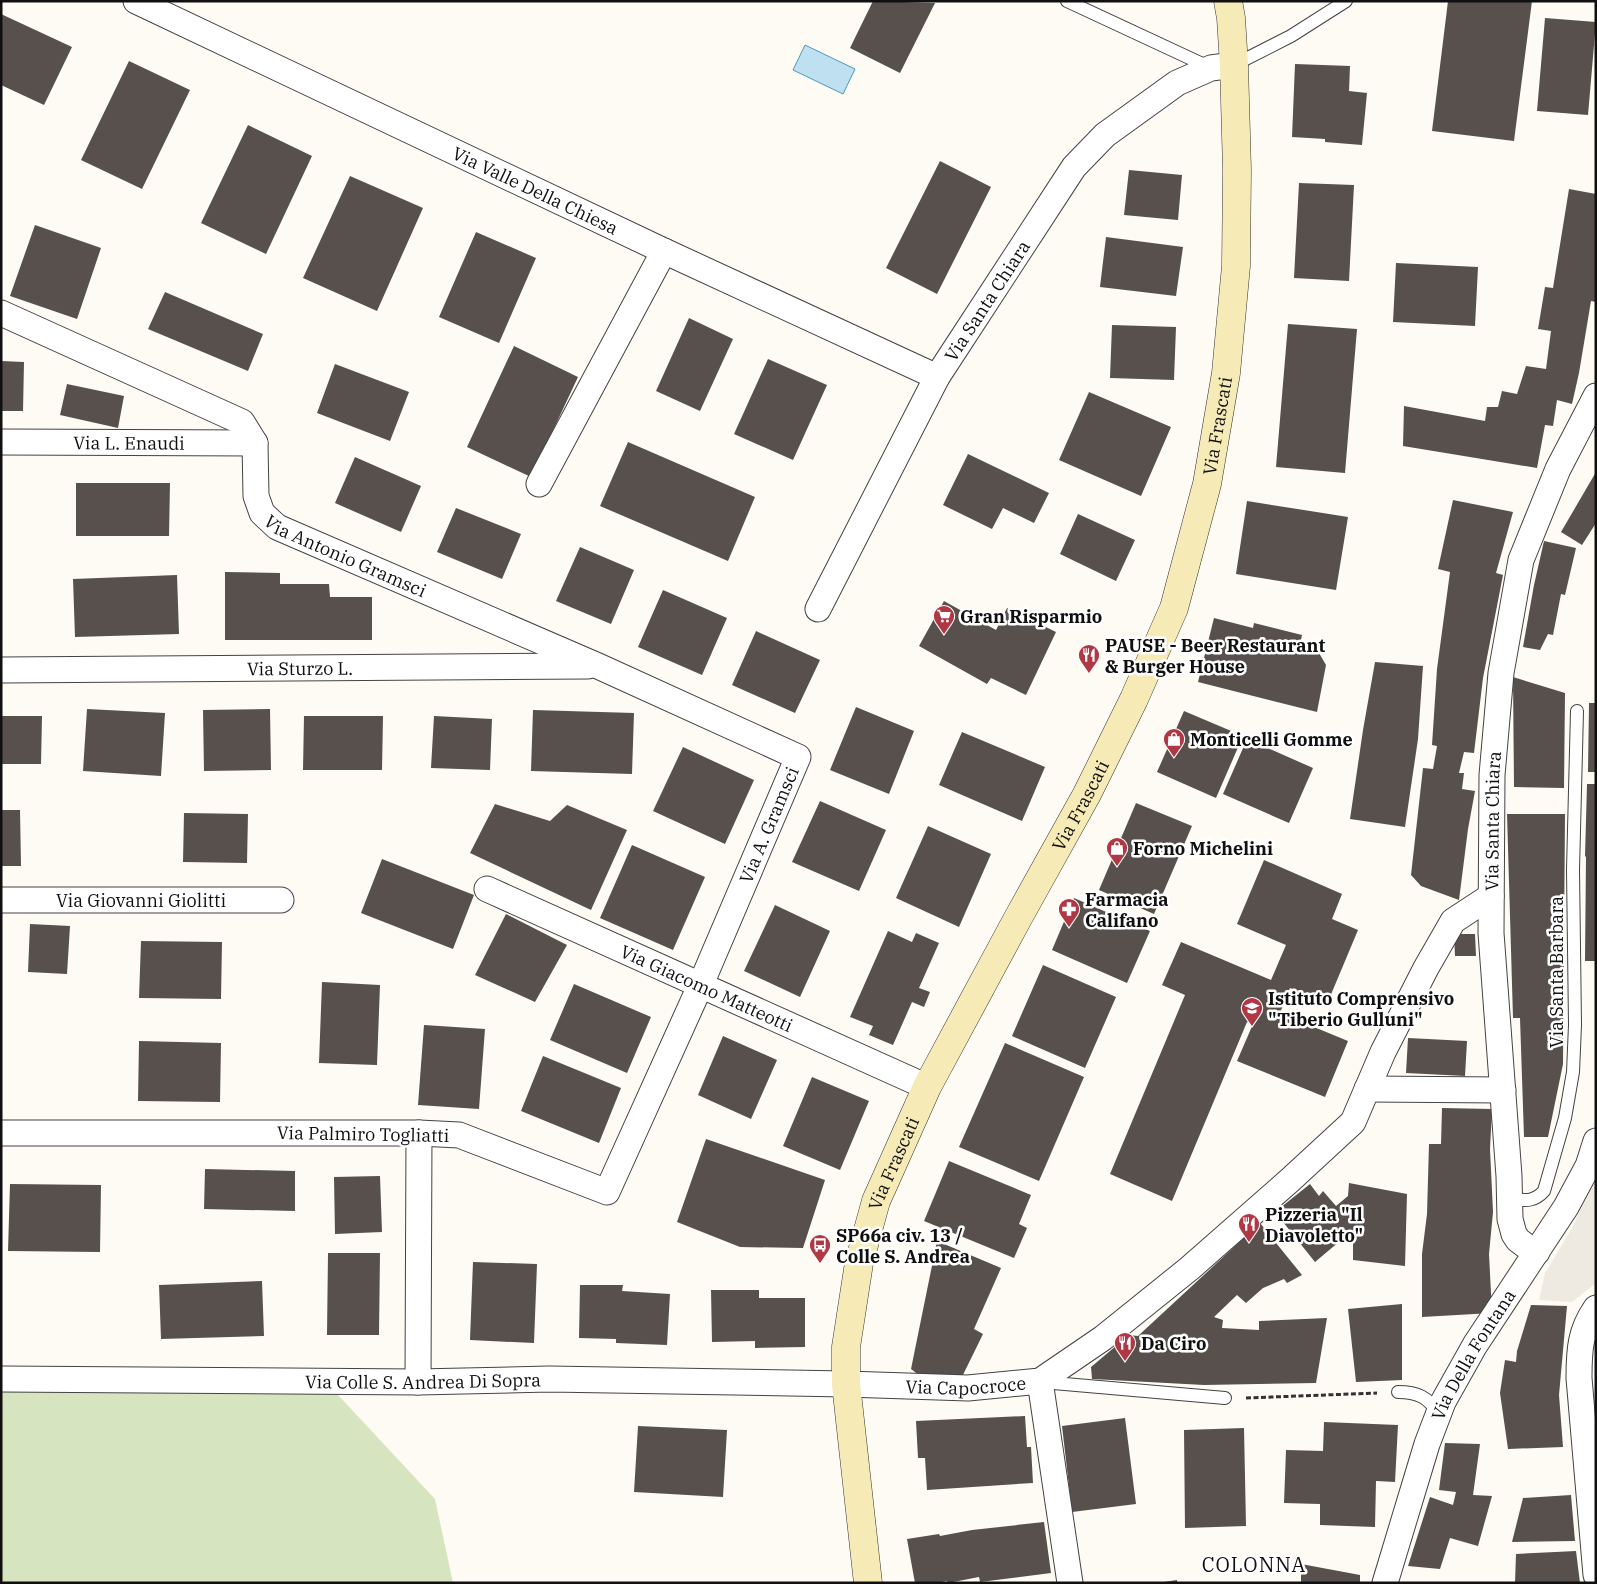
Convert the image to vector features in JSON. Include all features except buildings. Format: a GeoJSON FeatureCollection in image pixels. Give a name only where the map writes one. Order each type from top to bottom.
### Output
{"type":"FeatureCollection","features":[{"type":"Feature","properties":{"kind":"street","name":"Via Valle Della Chiesa"},"geometry":{"type":"LineString","coordinates":[[136,1],[664,251],[937,377]]}},
{"type":"Feature","properties":{"kind":"street","name":"Via Frascati"},"geometry":{"type":"LineString","coordinates":[[868,1583],[846,1384],[846,1347],[859,1263],[873,1210],[927,1087],[1087,794],[1134,699],[1174,608],[1207,484],[1226,373],[1236,266],[1237,170],[1223,67],[1231,18],[1228,1]]}},
{"type":"Feature","properties":{"kind":"street","name":"Via Santa Chiara"},"geometry":{"type":"LineString","coordinates":[[818,609],[937,377],[1082,158],[1105,135],[1157,96],[1187,77],[1223,67]]}},
{"type":"Feature","properties":{"kind":"street"},"geometry":{"type":"LineString","coordinates":[[540,484],[664,251]]}},
{"type":"Feature","properties":{"kind":"street"},"geometry":{"type":"LineString","coordinates":[[1,313],[242,422],[255,443]]}},
{"type":"Feature","properties":{"kind":"street","name":"Via Santa Chiara"},"geometry":{"type":"LineString","coordinates":[[1537,1252],[1526,1246],[1514,1234],[1510,1219],[1503,1090],[1491,933],[1492,775],[1501,673],[1521,560],[1558,469],[1596,396]]}},
{"type":"Feature","properties":{"kind":"street","name":"Via L. Enaudi"},"geometry":{"type":"LineString","coordinates":[[1,442],[255,443]]}},
{"type":"Feature","properties":{"kind":"street","name":"Via Antonio Gramsci"},"geometry":{"type":"LineString","coordinates":[[255,443],[256,496],[262,513],[277,527],[598,666]]}},
{"type":"Feature","properties":{"kind":"street","name":"Via Sturzo L."},"geometry":{"type":"LineString","coordinates":[[1,670],[598,666]]}},
{"type":"Feature","properties":{"kind":"street","name":"Via A. Gramsci"},"geometry":{"type":"LineString","coordinates":[[598,666],[798,757],[701,984]]}},
{"type":"Feature","properties":{"kind":"street","name":"Via Giacomo Matteotti"},"geometry":{"type":"LineString","coordinates":[[486,889],[927,1087]]}},
{"type":"Feature","properties":{"kind":"street","name":"Via Capocroce"},"geometry":{"type":"LineString","coordinates":[[846,1384],[968,1388],[1040,1382],[1110,1332],[1190,1268],[1353,1122],[1383,1052],[1426,968],[1453,921],[1490,896]]}},
{"type":"Feature","properties":{"kind":"street","name":"Via Giovanni Giolitti"},"geometry":{"type":"LineString","coordinates":[[1,900],[281,900]]}},
{"type":"Feature","properties":{"kind":"street","name":"Via Palmiro Togliatti"},"geometry":{"type":"LineString","coordinates":[[1,1133],[419,1133],[459,1135],[607,1192],[701,984]]}},
{"type":"Feature","properties":{"kind":"street"},"geometry":{"type":"LineString","coordinates":[[1367,1089],[1503,1090]]}},
{"type":"Feature","properties":{"kind":"street"},"geometry":{"type":"LineString","coordinates":[[418,1382],[419,1133]]}},
{"type":"Feature","properties":{"kind":"street","name":"Via Della Fontana"},"geometry":{"type":"LineString","coordinates":[[1385,1583],[1427,1444],[1449,1389],[1462,1366],[1566,1208],[1588,1166],[1596,1141]]}},
{"type":"Feature","properties":{"kind":"street"},"geometry":{"type":"LineString","coordinates":[[1596,1308],[1584,1328],[1582,1336],[1580,1378],[1596,1575]]}},
{"type":"Feature","properties":{"kind":"street","name":"Via Colle S. Andrea Di Sopra"},"geometry":{"type":"LineString","coordinates":[[1,1379],[418,1382],[549,1379],[846,1384]]}},
{"type":"Feature","properties":{"kind":"street"},"geometry":{"type":"LineString","coordinates":[[1040,1382],[1070,1583]]}},
{"type":"Feature","properties":{"kind":"lane"},"geometry":{"type":"LineString","coordinates":[[1067,1],[1223,67],[1291,36],[1346,1]]}},
{"type":"Feature","properties":{"kind":"lane","name":"Via Santa Barbara"},"geometry":{"type":"LineString","coordinates":[[1510,1199],[1530,1200],[1539,1197],[1544,1191],[1568,1104],[1572,1081],[1574,1025],[1573,870],[1578,711]]}},
{"type":"Feature","properties":{"kind":"lane"},"geometry":{"type":"LineString","coordinates":[[1040,1382],[1225,1398]]}},
{"type":"Feature","properties":{"kind":"lane"},"geometry":{"type":"LineString","coordinates":[[1398,1392],[1421,1395],[1433,1405],[1438,1414]]}},
{"type":"Feature","properties":{"kind":"path"},"geometry":{"type":"LineString","coordinates":[[1225,1398],[1398,1392]]}},
{"type":"Feature","properties":{"kind":"green space"},"geometry":{"type":"Polygon","coordinates":[[[1,1379],[325,1381],[435,1499],[453,1583],[1,1583],[1,1379]]]}},
{"type":"Feature","properties":{"kind":"shaded area"},"geometry":{"type":"Polygon","coordinates":[[[1596,1175],[1596,1283],[1572,1302],[1539,1300],[1545,1273],[1571,1230],[1596,1175]]]}},
{"type":"Feature","properties":{"kind":"water"},"geometry":{"type":"Polygon","coordinates":[[[805,45],[855,69],[843,94],[793,70],[805,45]]]}},
{"type":"Feature","properties":{"kind":"place","name":"Gran Risparmio"},"geometry":{"type":"Point","coordinates":[944,635]}},
{"type":"Feature","properties":{"kind":"place","name":"PAUSE - Beer Restaurant & Burger House"},"geometry":{"type":"Point","coordinates":[1089,674]}},
{"type":"Feature","properties":{"kind":"place","name":"Monticelli Gomme"},"geometry":{"type":"Point","coordinates":[1174,758]}},
{"type":"Feature","properties":{"kind":"place","name":"Forno Michelini"},"geometry":{"type":"Point","coordinates":[1117,867]}},
{"type":"Feature","properties":{"kind":"place","name":"Farmacia Califano"},"geometry":{"type":"Point","coordinates":[1069,928]}},
{"type":"Feature","properties":{"kind":"place","name":"Istituto Comprensivo \"Tiberio Gulluni\""},"geometry":{"type":"Point","coordinates":[1252,1027]}},
{"type":"Feature","properties":{"kind":"place","name":"Pizzeria \"Il Diavoletto\""},"geometry":{"type":"Point","coordinates":[1249,1243]}},
{"type":"Feature","properties":{"kind":"place","name":"SP66a civ. 13 / Colle S. Andrea"},"geometry":{"type":"Point","coordinates":[820,1264]}},
{"type":"Feature","properties":{"kind":"place","name":"Da Ciro"},"geometry":{"type":"Point","coordinates":[1125,1362]}},
{"type":"Feature","properties":{"kind":"district","name":"COLONNA"},"geometry":{"type":"Point","coordinates":[1254,1564]}}]}
